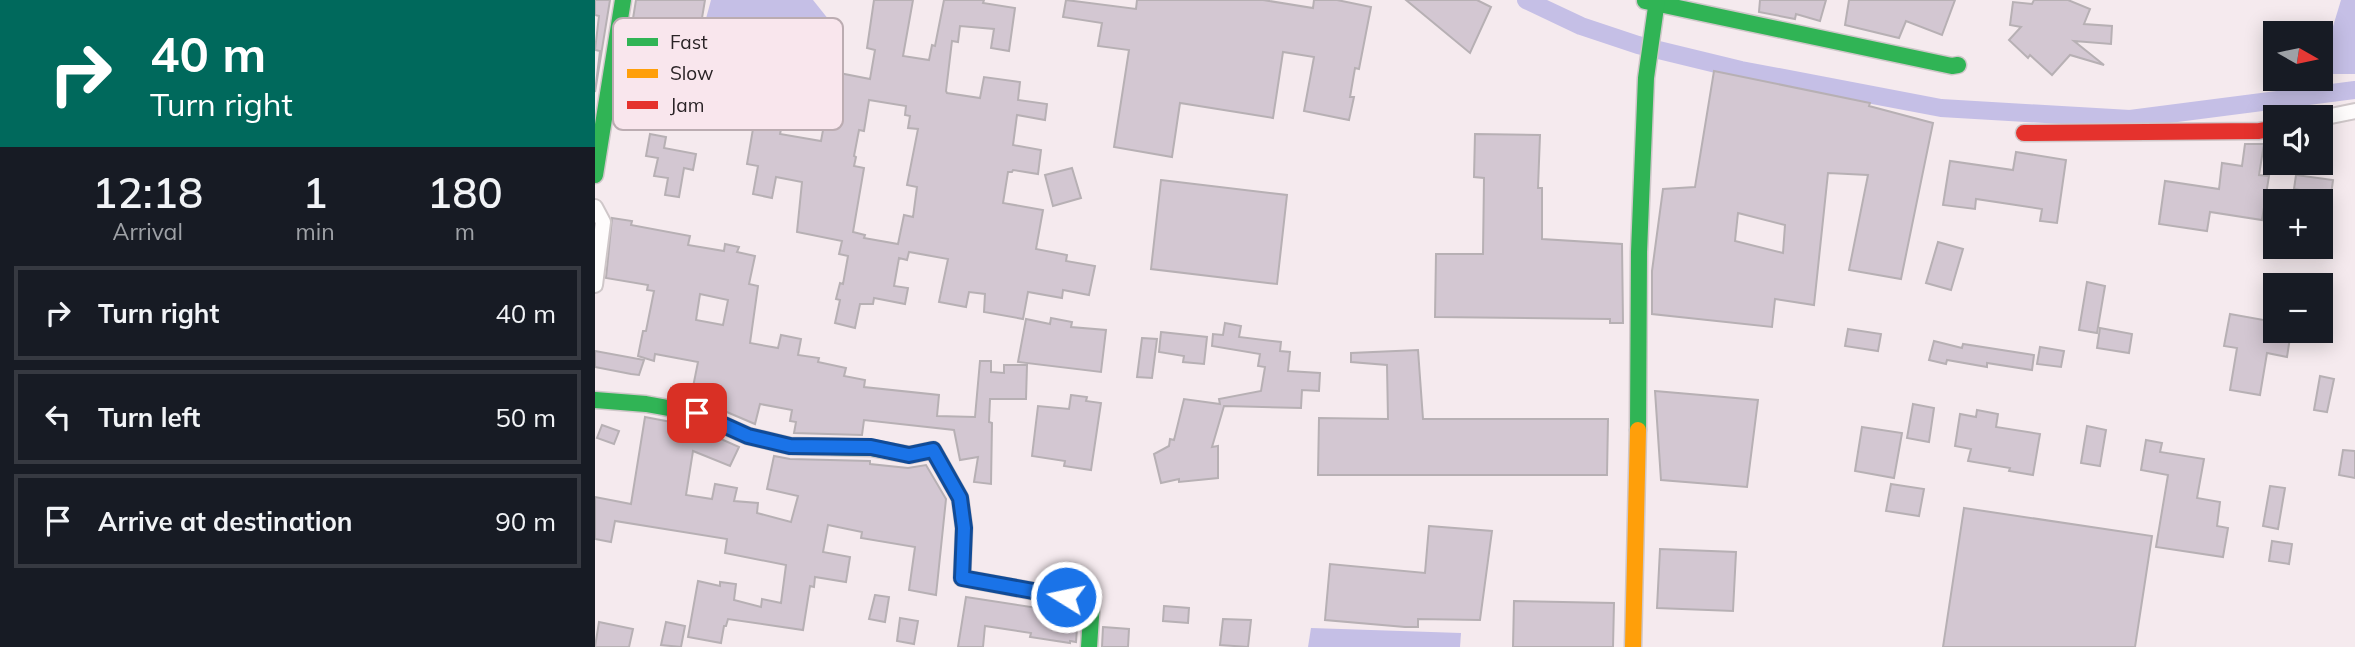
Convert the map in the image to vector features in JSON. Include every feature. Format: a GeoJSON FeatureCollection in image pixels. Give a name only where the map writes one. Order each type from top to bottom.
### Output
{"type":"FeatureCollection","features":[{"type":"Feature","properties":{"kind":"street"},"geometry":{"type":"LineString","coordinates":[[620,18],[623,0]]}},
{"type":"Feature","properties":{"kind":"street"},"geometry":{"type":"LineString","coordinates":[[1633,647],[1638,509],[1639,252],[1646,78],[1652,5],[1952,66],[1958,65]]}},
{"type":"Feature","properties":{"kind":"street"},"geometry":{"type":"LineString","coordinates":[[595,175],[613,62]]}},
{"type":"Feature","properties":{"kind":"street"},"geometry":{"type":"LineString","coordinates":[[2333,116],[2355,111]]}},
{"type":"Feature","properties":{"kind":"street"},"geometry":{"type":"LineString","coordinates":[[2024,133],[2263,130]]}},
{"type":"Feature","properties":{"kind":"street"},"geometry":{"type":"LineString","coordinates":[[595,207],[603,222],[595,285]]}},
{"type":"Feature","properties":{"kind":"street"},"geometry":{"type":"LineString","coordinates":[[595,400],[646,404],[697,413],[748,436],[790,446],[871,447],[909,455],[933,450],[960,498],[964,528],[962,578],[1092,602],[1089,647]]}},
{"type":"Feature","properties":{"kind":"shaded area"},"geometry":{"type":"Polygon","coordinates":[[[711,0],[813,0],[827,18],[706,18],[711,0]]]}},
{"type":"Feature","properties":{"kind":"shaded area"},"geometry":{"type":"Polygon","coordinates":[[[2341,0],[2355,0],[2355,74],[2333,74],[2333,26],[2341,0]]]}},
{"type":"Feature","properties":{"kind":"shaded area"},"geometry":{"type":"Polygon","coordinates":[[[1311,628],[1461,633],[1460,647],[1308,647],[1311,628]]]}},
{"type":"Feature","properties":{"kind":"building"},"geometry":{"type":"Polygon","coordinates":[[[595,0],[610,0],[595,92],[600,51],[595,50],[599,16],[595,15],[595,0]]]}},
{"type":"Feature","properties":{"kind":"building"},"geometry":{"type":"Polygon","coordinates":[[[636,0],[705,0],[702,18],[633,18],[636,0]]]}},
{"type":"Feature","properties":{"kind":"building"},"geometry":{"type":"Polygon","coordinates":[[[874,0],[913,0],[903,56],[929,60],[932,45],[935,46],[944,0],[984,0],[983,3],[1015,8],[1009,51],[991,48],[994,29],[960,26],[958,42],[952,41],[946,91],[980,98],[984,77],[1020,82],[1018,100],[1047,104],[1045,120],[1017,115],[1013,145],[1041,150],[1038,174],[1013,170],[1008,172],[1003,203],[1043,210],[1036,249],[1067,255],[1066,261],[1095,266],[1089,295],[1063,290],[1062,298],[1028,292],[1023,319],[984,312],[985,294],[969,292],[966,307],[939,302],[948,259],[909,252],[907,260],[899,258],[894,286],[908,288],[905,304],[874,298],[873,304],[860,304],[855,328],[835,323],[840,300],[836,299],[840,283],[843,284],[848,256],[839,254],[842,241],[797,232],[802,182],[776,177],[772,198],[753,194],[758,166],[747,164],[753,130],[781,130],[780,134],[821,141],[823,130],[843,130],[843,74],[870,79],[875,50],[867,48],[874,0]],[[869,100],[864,131],[859,130],[854,166],[864,168],[853,232],[865,235],[864,238],[898,244],[904,215],[913,217],[917,187],[907,185],[918,129],[908,128],[910,116],[905,115],[906,106],[869,100]]]}},
{"type":"Feature","properties":{"kind":"building"},"geometry":{"type":"Polygon","coordinates":[[[1066,0],[1136,9],[1137,0],[1263,0],[1313,8],[1314,0],[1337,0],[1371,7],[1359,69],[1355,68],[1350,97],[1354,97],[1349,120],[1304,111],[1314,57],[1283,52],[1273,118],[1180,103],[1172,157],[1114,147],[1129,50],[1098,46],[1102,23],[1063,17],[1066,0]]]}},
{"type":"Feature","properties":{"kind":"building"},"geometry":{"type":"Polygon","coordinates":[[[1406,0],[1477,0],[1491,7],[1470,53],[1406,0]]]}},
{"type":"Feature","properties":{"kind":"building"},"geometry":{"type":"Polygon","coordinates":[[[1760,0],[1826,0],[1820,21],[1796,14],[1795,19],[1759,12],[1760,0]]]}},
{"type":"Feature","properties":{"kind":"building"},"geometry":{"type":"Polygon","coordinates":[[[1849,0],[1955,0],[1942,35],[1906,21],[1899,38],[1845,25],[1849,0]]]}},
{"type":"Feature","properties":{"kind":"building"},"geometry":{"type":"Polygon","coordinates":[[[2034,0],[2068,0],[2090,9],[2084,24],[2112,26],[2111,44],[2074,41],[2104,65],[2070,55],[2052,75],[2030,55],[2028,58],[2009,40],[2021,27],[2010,25],[2013,2],[2032,4],[2034,0]]]}},
{"type":"Feature","properties":{"kind":"building"},"geometry":{"type":"Polygon","coordinates":[[[1714,71],[1870,103],[1869,106],[1933,123],[1901,279],[1849,270],[1868,175],[1828,173],[1814,305],[1775,299],[1772,327],[1652,314],[1652,271],[1663,189],[1695,187],[1714,71]],[[1738,213],[1735,241],[1783,253],[1785,225],[1738,213]]]}},
{"type":"Feature","properties":{"kind":"building"},"geometry":{"type":"Polygon","coordinates":[[[650,134],[666,137],[664,148],[696,154],[693,170],[684,168],[679,197],[665,195],[668,178],[654,176],[658,158],[646,156],[650,134]]]}},
{"type":"Feature","properties":{"kind":"building"},"geometry":{"type":"Polygon","coordinates":[[[1475,134],[1540,135],[1538,188],[1542,188],[1542,239],[1622,244],[1623,323],[1610,323],[1610,319],[1435,317],[1436,254],[1483,254],[1484,178],[1474,177],[1475,134]]]}},
{"type":"Feature","properties":{"kind":"building"},"geometry":{"type":"Polygon","coordinates":[[[2245,144],[2263,144],[2259,175],[2269,176],[2267,189],[2263,189],[2262,220],[2210,212],[2207,231],[2159,224],[2165,181],[2219,189],[2222,163],[2242,166],[2245,144]]]}},
{"type":"Feature","properties":{"kind":"building"},"geometry":{"type":"Polygon","coordinates":[[[2016,152],[2066,160],[2057,223],[2040,221],[2042,209],[1976,199],[1975,209],[1943,205],[1950,161],[2013,170],[2016,152]]]}},
{"type":"Feature","properties":{"kind":"building"},"geometry":{"type":"Polygon","coordinates":[[[1072,168],[1081,198],[1053,206],[1045,175],[1072,168]]]}},
{"type":"Feature","properties":{"kind":"building"},"geometry":{"type":"Polygon","coordinates":[[[2296,175],[2333,180],[2332,189],[2294,189],[2296,175]]]}},
{"type":"Feature","properties":{"kind":"building"},"geometry":{"type":"Polygon","coordinates":[[[1161,180],[1287,195],[1277,284],[1151,269],[1161,180]]]}},
{"type":"Feature","properties":{"kind":"building"},"geometry":{"type":"Polygon","coordinates":[[[612,218],[632,221],[631,225],[690,236],[688,245],[724,251],[725,244],[739,247],[737,252],[755,256],[749,284],[758,286],[750,343],[778,348],[781,335],[801,339],[798,355],[819,358],[818,362],[846,368],[844,376],[865,380],[864,387],[939,395],[937,416],[975,417],[980,361],[991,361],[991,372],[1004,373],[1004,365],[1027,365],[1026,399],[990,399],[991,484],[974,482],[978,457],[960,460],[954,430],[864,420],[862,435],[794,433],[796,422],[790,421],[792,410],[760,404],[755,424],[701,401],[670,395],[671,388],[692,392],[698,362],[655,354],[654,361],[638,356],[654,291],[647,290],[648,285],[606,278],[612,218]],[[700,294],[696,320],[723,325],[728,300],[700,294]]]}},
{"type":"Feature","properties":{"kind":"building"},"geometry":{"type":"Polygon","coordinates":[[[1938,242],[1963,249],[1951,290],[1926,283],[1938,242]]]}},
{"type":"Feature","properties":{"kind":"building"},"geometry":{"type":"Polygon","coordinates":[[[2087,282],[2105,286],[2097,333],[2079,330],[2087,282]]]}},
{"type":"Feature","properties":{"kind":"building"},"geometry":{"type":"Polygon","coordinates":[[[2230,314],[2263,320],[2263,343],[2289,343],[2287,357],[2267,353],[2260,395],[2230,390],[2237,348],[2224,346],[2230,314]]]}},
{"type":"Feature","properties":{"kind":"building"},"geometry":{"type":"Polygon","coordinates":[[[1051,318],[1072,322],[1071,327],[1106,330],[1101,372],[1018,362],[1026,319],[1050,324],[1051,318]]]}},
{"type":"Feature","properties":{"kind":"building"},"geometry":{"type":"Polygon","coordinates":[[[1225,323],[1241,326],[1239,337],[1281,342],[1280,351],[1290,352],[1288,371],[1320,373],[1319,391],[1302,390],[1301,408],[1224,406],[1212,447],[1218,446],[1218,478],[1179,482],[1179,479],[1161,483],[1154,454],[1169,446],[1170,439],[1174,440],[1184,399],[1220,404],[1219,399],[1261,391],[1265,367],[1258,366],[1260,354],[1212,346],[1213,334],[1223,335],[1225,323]]]}},
{"type":"Feature","properties":{"kind":"building"},"geometry":{"type":"Polygon","coordinates":[[[2100,328],[2132,334],[2129,353],[2097,348],[2100,328]]]}},
{"type":"Feature","properties":{"kind":"building"},"geometry":{"type":"Polygon","coordinates":[[[1848,329],[1881,334],[1878,351],[1845,346],[1848,329]]]}},
{"type":"Feature","properties":{"kind":"building"},"geometry":{"type":"Polygon","coordinates":[[[1161,332],[1207,337],[1204,364],[1183,362],[1184,356],[1159,352],[1161,332]]]}},
{"type":"Feature","properties":{"kind":"building"},"geometry":{"type":"Polygon","coordinates":[[[1142,338],[1157,339],[1152,378],[1137,377],[1142,338]]]}},
{"type":"Feature","properties":{"kind":"building"},"geometry":{"type":"Polygon","coordinates":[[[1934,341],[1962,348],[1963,344],[2034,355],[2032,370],[1987,363],[1987,367],[1947,360],[1946,364],[1929,360],[1934,341]]]}},
{"type":"Feature","properties":{"kind":"building"},"geometry":{"type":"Polygon","coordinates":[[[2040,347],[2064,351],[2061,367],[2037,364],[2040,347]]]}},
{"type":"Feature","properties":{"kind":"building"},"geometry":{"type":"Polygon","coordinates":[[[1418,350],[1423,419],[1608,419],[1607,475],[1318,475],[1319,418],[1388,419],[1387,365],[1351,362],[1351,353],[1418,350]]]}},
{"type":"Feature","properties":{"kind":"building"},"geometry":{"type":"Polygon","coordinates":[[[595,351],[644,360],[639,375],[595,367],[595,351]]]}},
{"type":"Feature","properties":{"kind":"building"},"geometry":{"type":"Polygon","coordinates":[[[2320,376],[2334,379],[2327,412],[2314,410],[2320,376]]]}},
{"type":"Feature","properties":{"kind":"building"},"geometry":{"type":"Polygon","coordinates":[[[1655,391],[1758,400],[1747,487],[1661,480],[1655,391]]]}},
{"type":"Feature","properties":{"kind":"building"},"geometry":{"type":"Polygon","coordinates":[[[1071,395],[1087,397],[1086,401],[1101,403],[1091,470],[1064,466],[1065,461],[1032,456],[1038,406],[1069,409],[1071,395]]]}},
{"type":"Feature","properties":{"kind":"building"},"geometry":{"type":"Polygon","coordinates":[[[1913,404],[1934,408],[1929,442],[1907,438],[1913,404]]]}},
{"type":"Feature","properties":{"kind":"building"},"geometry":{"type":"Polygon","coordinates":[[[1977,410],[1998,414],[1996,427],[2040,434],[2033,475],[1968,461],[1971,449],[1955,446],[1960,414],[1976,417],[1977,410]]]}},
{"type":"Feature","properties":{"kind":"building"},"geometry":{"type":"Polygon","coordinates":[[[645,417],[692,426],[739,447],[730,466],[693,451],[686,495],[712,499],[715,484],[737,488],[734,501],[758,503],[757,513],[791,522],[798,496],[767,489],[774,456],[790,459],[870,461],[870,464],[908,468],[926,465],[946,499],[936,595],[909,590],[915,547],[861,538],[862,532],[828,525],[823,552],[850,557],[846,582],[815,577],[814,587],[810,586],[803,630],[728,619],[721,643],[688,637],[698,581],[720,586],[720,582],[736,584],[734,600],[761,607],[762,599],[781,603],[786,565],[725,553],[727,539],[615,521],[611,542],[595,539],[595,497],[631,504],[645,417]]]}},
{"type":"Feature","properties":{"kind":"building"},"geometry":{"type":"Polygon","coordinates":[[[602,425],[619,431],[614,444],[597,438],[602,425]]]}},
{"type":"Feature","properties":{"kind":"building"},"geometry":{"type":"Polygon","coordinates":[[[2087,426],[2106,430],[2100,466],[2081,463],[2087,426]]]}},
{"type":"Feature","properties":{"kind":"building"},"geometry":{"type":"Polygon","coordinates":[[[1862,427],[1902,433],[1894,478],[1855,471],[1862,427]]]}},
{"type":"Feature","properties":{"kind":"building"},"geometry":{"type":"Polygon","coordinates":[[[2146,440],[2162,443],[2160,452],[2204,459],[2197,498],[2220,502],[2217,526],[2228,528],[2223,557],[2156,547],[2168,475],[2141,470],[2146,440]]]}},
{"type":"Feature","properties":{"kind":"building"},"geometry":{"type":"Polygon","coordinates":[[[2343,450],[2355,451],[2355,478],[2339,475],[2343,450]]]}},
{"type":"Feature","properties":{"kind":"building"},"geometry":{"type":"Polygon","coordinates":[[[1891,484],[1924,489],[1919,516],[1886,511],[1891,484]]]}},
{"type":"Feature","properties":{"kind":"building"},"geometry":{"type":"Polygon","coordinates":[[[2270,486],[2285,488],[2278,529],[2263,526],[2270,486]]]}},
{"type":"Feature","properties":{"kind":"building"},"geometry":{"type":"Polygon","coordinates":[[[1964,508],[2152,536],[2135,647],[1943,647],[1964,508]]]}},
{"type":"Feature","properties":{"kind":"building"},"geometry":{"type":"Polygon","coordinates":[[[1429,526],[1492,531],[1480,620],[1418,619],[1418,627],[1405,627],[1325,620],[1330,564],[1425,573],[1429,526]]]}},
{"type":"Feature","properties":{"kind":"building"},"geometry":{"type":"Polygon","coordinates":[[[2272,541],[2292,544],[2289,564],[2269,561],[2272,541]]]}},
{"type":"Feature","properties":{"kind":"building"},"geometry":{"type":"Polygon","coordinates":[[[1660,549],[1736,552],[1733,611],[1657,608],[1660,549]]]}},
{"type":"Feature","properties":{"kind":"building"},"geometry":{"type":"Polygon","coordinates":[[[875,595],[889,597],[885,622],[869,619],[875,595]]]}},
{"type":"Feature","properties":{"kind":"building"},"geometry":{"type":"Polygon","coordinates":[[[966,597],[1078,614],[1076,642],[1030,637],[1031,633],[985,626],[983,647],[958,647],[966,597]]]}},
{"type":"Feature","properties":{"kind":"building"},"geometry":{"type":"Polygon","coordinates":[[[1514,601],[1614,603],[1613,647],[1513,647],[1514,601]]]}},
{"type":"Feature","properties":{"kind":"building"},"geometry":{"type":"Polygon","coordinates":[[[1164,606],[1189,608],[1188,623],[1163,621],[1164,606]]]}},
{"type":"Feature","properties":{"kind":"building"},"geometry":{"type":"Polygon","coordinates":[[[900,618],[918,621],[914,644],[897,641],[900,618]]]}},
{"type":"Feature","properties":{"kind":"building"},"geometry":{"type":"Polygon","coordinates":[[[1223,619],[1251,620],[1248,647],[1220,645],[1223,619]]]}},
{"type":"Feature","properties":{"kind":"building"},"geometry":{"type":"Polygon","coordinates":[[[599,622],[633,629],[629,647],[595,647],[599,622]]]}},
{"type":"Feature","properties":{"kind":"building"},"geometry":{"type":"Polygon","coordinates":[[[666,622],[685,626],[681,647],[661,645],[666,622]]]}},
{"type":"Feature","properties":{"kind":"building"},"geometry":{"type":"Polygon","coordinates":[[[1103,627],[1129,629],[1128,647],[1102,647],[1103,627]]]}},
{"type":"Feature","properties":{"kind":"waterway"},"geometry":{"type":"LineString","coordinates":[[1526,0],[1581,26],[1638,45],[1741,70],[1941,108],[2130,119],[2355,90]]}},
{"type":"Feature","properties":{"kind":"traffic: fast"},"geometry":{"type":"LineString","coordinates":[[620,18],[623,0]]}},
{"type":"Feature","properties":{"kind":"traffic: fast"},"geometry":{"type":"LineString","coordinates":[[1638,430],[1639,252],[1646,78],[1657,0]]}},
{"type":"Feature","properties":{"kind":"traffic: fast"},"geometry":{"type":"LineString","coordinates":[[1645,1],[1952,66],[1958,65]]}},
{"type":"Feature","properties":{"kind":"traffic: fast"},"geometry":{"type":"LineString","coordinates":[[595,175],[613,62]]}},
{"type":"Feature","properties":{"kind":"traffic: fast"},"geometry":{"type":"LineString","coordinates":[[595,400],[646,404],[696,413],[748,436],[790,446],[871,448],[910,455],[933,450],[960,498],[964,528],[962,578],[1092,602],[1089,647]]}},
{"type":"Feature","properties":{"kind":"traffic: slow"},"geometry":{"type":"LineString","coordinates":[[1633,647],[1638,430]]}},
{"type":"Feature","properties":{"kind":"traffic: jam"},"geometry":{"type":"LineString","coordinates":[[2024,133],[2263,130]]}},
{"type":"Feature","properties":{"kind":"route"},"geometry":{"type":"LineString","coordinates":[[697,413],[748,436],[790,446],[871,447],[909,455],[933,450],[960,498],[964,528],[962,578],[1066,597]]}}]}
